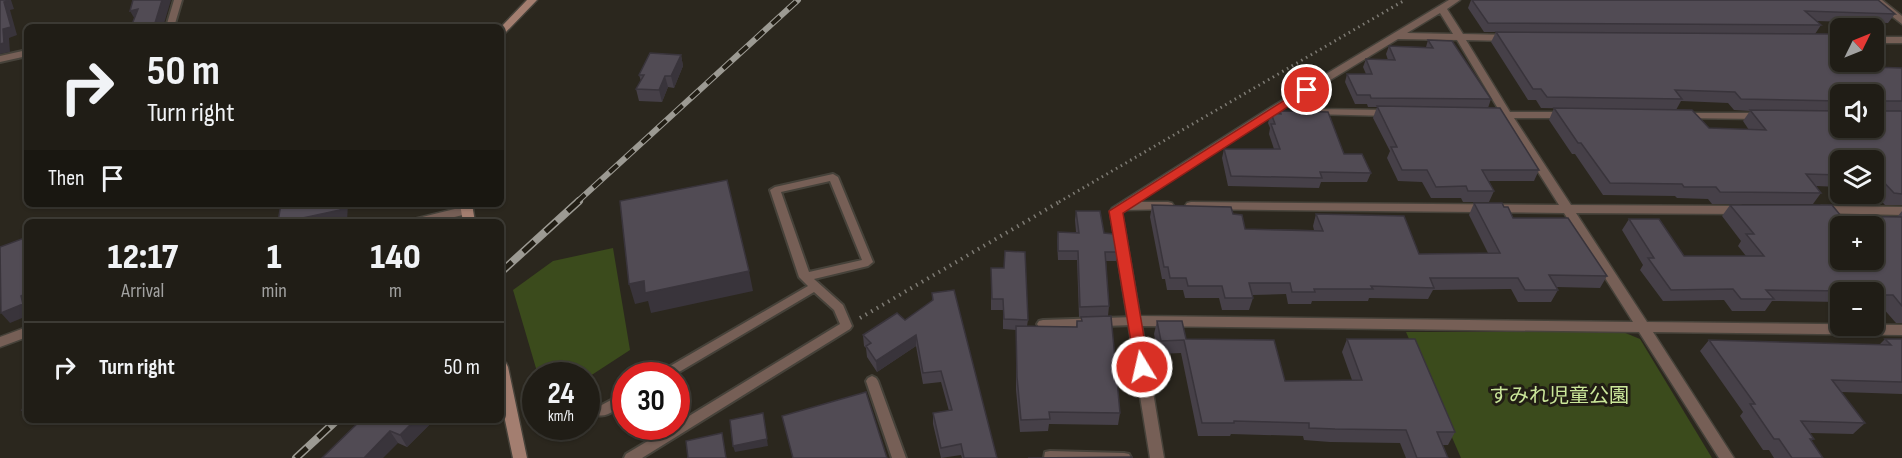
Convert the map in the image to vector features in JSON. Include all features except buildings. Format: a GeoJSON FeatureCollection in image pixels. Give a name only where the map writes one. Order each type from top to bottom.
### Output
{"type":"FeatureCollection","features":[{"type":"Feature","properties":{"kind":"main road"},"geometry":{"type":"LineString","coordinates":[[504,29],[532,0]]}},
{"type":"Feature","properties":{"kind":"main road"},"geometry":{"type":"LineString","coordinates":[[504,381],[520,458]]}},
{"type":"Feature","properties":{"kind":"street"},"geometry":{"type":"LineString","coordinates":[[1157,458],[1116,211],[1272,111],[1455,0]]}},
{"type":"Feature","properties":{"kind":"street"},"geometry":{"type":"LineString","coordinates":[[1876,0],[1902,21]]}},
{"type":"Feature","properties":{"kind":"street"},"geometry":{"type":"LineString","coordinates":[[1442,8],[1458,38],[1727,458]]}},
{"type":"Feature","properties":{"kind":"street"},"geometry":{"type":"LineString","coordinates":[[1396,36],[1518,38]]}},
{"type":"Feature","properties":{"kind":"street"},"geometry":{"type":"LineString","coordinates":[[1884,40],[1902,40]]}},
{"type":"Feature","properties":{"kind":"street"},"geometry":{"type":"LineString","coordinates":[[1272,111],[1401,113]]}},
{"type":"Feature","properties":{"kind":"street"},"geometry":{"type":"LineString","coordinates":[[1471,115],[1578,116]]}},
{"type":"Feature","properties":{"kind":"street"},"geometry":{"type":"LineString","coordinates":[[1674,116],[1769,116]]}},
{"type":"Feature","properties":{"kind":"street"},"geometry":{"type":"LineString","coordinates":[[1124,206],[1759,210]]}},
{"type":"Feature","properties":{"kind":"street"},"geometry":{"type":"LineString","coordinates":[[1806,210],[1902,211]]}},
{"type":"Feature","properties":{"kind":"street"},"geometry":{"type":"LineString","coordinates":[[433,219],[467,212]]}},
{"type":"Feature","properties":{"kind":"street"},"geometry":{"type":"LineString","coordinates":[[1134,321],[1902,330]]}},
{"type":"Feature","properties":{"kind":"street"},"geometry":{"type":"LineString","coordinates":[[0,342],[24,333]]}},
{"type":"Feature","properties":{"kind":"lane"},"geometry":{"type":"LineString","coordinates":[[171,24],[178,0]]}},
{"type":"Feature","properties":{"kind":"lane"},"geometry":{"type":"LineString","coordinates":[[0,59],[24,54]]}},
{"type":"Feature","properties":{"kind":"lane"},"geometry":{"type":"LineString","coordinates":[[631,458],[846,326],[839,308],[806,277],[776,190],[833,177],[868,262],[806,277]]}},
{"type":"Feature","properties":{"kind":"lane"},"geometry":{"type":"LineString","coordinates":[[686,362],[816,286]]}},
{"type":"Feature","properties":{"kind":"lane"},"geometry":{"type":"LineString","coordinates":[[1043,324],[1134,321]]}},
{"type":"Feature","properties":{"kind":"lane"},"geometry":{"type":"LineString","coordinates":[[872,381],[898,458]]}},
{"type":"Feature","properties":{"kind":"lane"},"geometry":{"type":"LineString","coordinates":[[602,411],[612,405]]}},
{"type":"Feature","properties":{"kind":"lane"},"geometry":{"type":"LineString","coordinates":[[1050,456],[1124,458]]}},
{"type":"Feature","properties":{"kind":"path"},"geometry":{"type":"LineString","coordinates":[[846,326],[1405,0]]}},
{"type":"Feature","properties":{"kind":"green space"},"geometry":{"type":"Polygon","coordinates":[[[613,248],[630,350],[600,370],[600,362],[534,362],[513,290],[553,261],[613,248]]]}},
{"type":"Feature","properties":{"kind":"green space","name":"すみれ児童公園"},"geometry":{"type":"Polygon","coordinates":[[[1406,332],[1623,332],[1640,339],[1712,458],[1461,458],[1406,332]]]}},
{"type":"Feature","properties":{"kind":"railway"},"geometry":{"type":"LineString","coordinates":[[577,202],[798,0]]}},
{"type":"Feature","properties":{"kind":"railway"},"geometry":{"type":"LineString","coordinates":[[504,269],[579,201]]}},
{"type":"Feature","properties":{"kind":"railway"},"geometry":{"type":"LineString","coordinates":[[296,458],[334,423]]}},
{"type":"Feature","properties":{"kind":"route"},"geometry":{"type":"LineString","coordinates":[[1142,367],[1116,211],[1307,90]]}}]}
